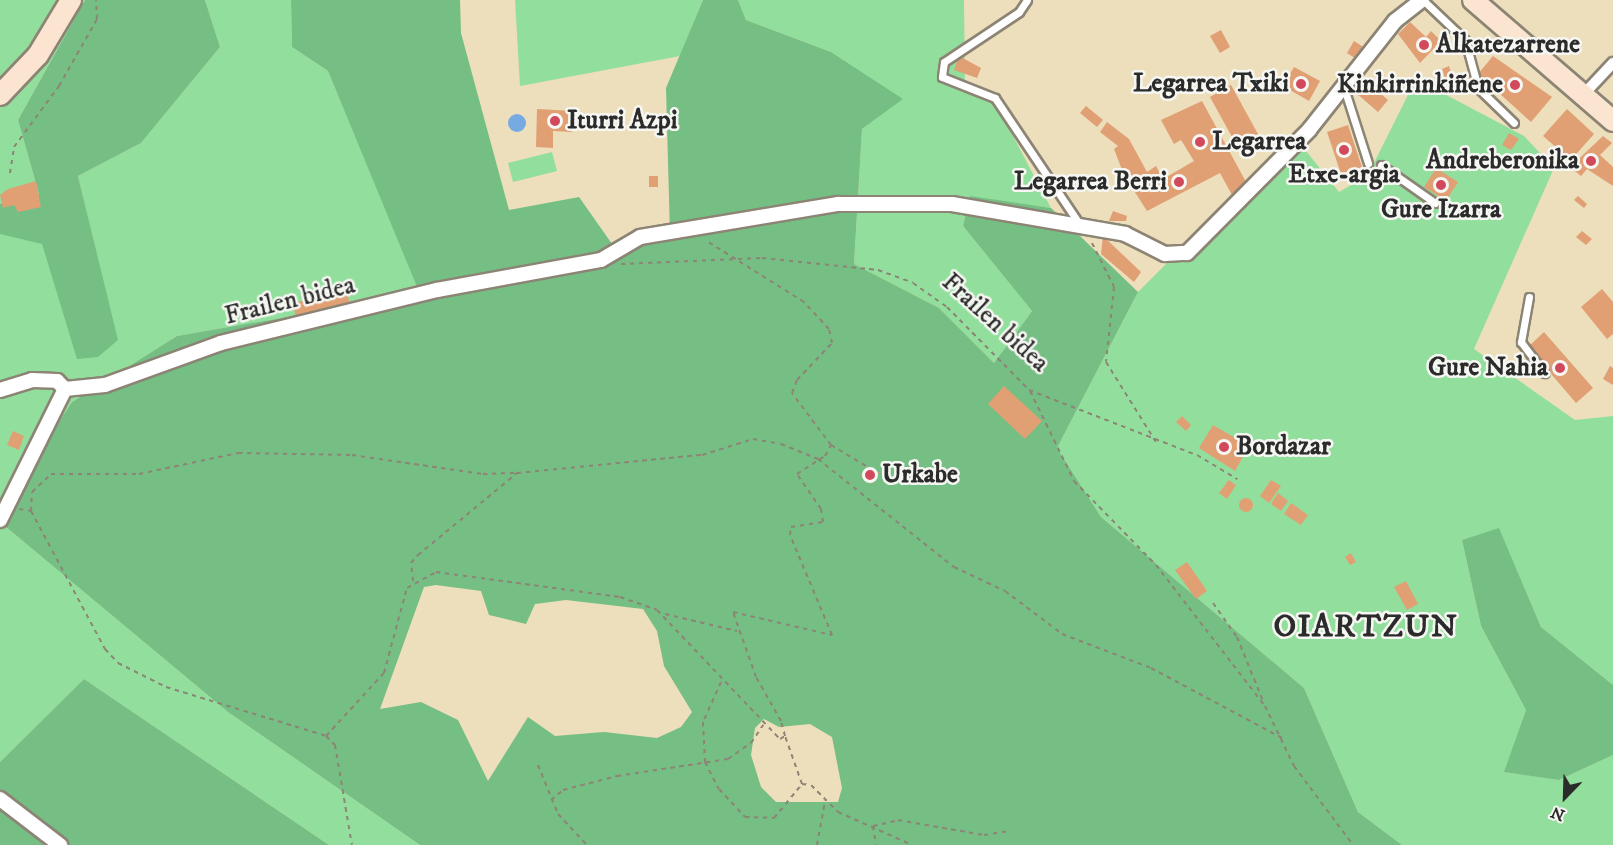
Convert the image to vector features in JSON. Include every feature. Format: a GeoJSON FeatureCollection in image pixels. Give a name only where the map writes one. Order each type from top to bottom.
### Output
{"type":"FeatureCollection","features":[{"type":"Feature","properties":{"kind":"main road"},"geometry":{"type":"LineString","coordinates":[[0,95],[38,55],[71,0]]}},
{"type":"Feature","properties":{"kind":"main road"},"geometry":{"type":"LineString","coordinates":[[1473,0],[1613,121]]}},
{"type":"Feature","properties":{"kind":"street","name":"Frailen bidea"},"geometry":{"type":"LineString","coordinates":[[0,390],[32,380],[57,381],[64,389],[105,385],[221,343],[437,290],[601,260],[640,237],[838,204],[935,202],[1125,234],[1166,254],[1186,253],[1345,91],[1395,21],[1422,0]]}},
{"type":"Feature","properties":{"kind":"street"},"geometry":{"type":"LineString","coordinates":[[1583,95],[1613,63]]}},
{"type":"Feature","properties":{"kind":"street"},"geometry":{"type":"LineString","coordinates":[[2,516],[64,389]]}},
{"type":"Feature","properties":{"kind":"street"},"geometry":{"type":"LineString","coordinates":[[0,799],[60,845]]}},
{"type":"Feature","properties":{"kind":"lane"},"geometry":{"type":"LineString","coordinates":[[1027,0],[1019,12],[944,62],[942,77],[995,98],[1080,225]]}},
{"type":"Feature","properties":{"kind":"lane"},"geometry":{"type":"LineString","coordinates":[[1422,0],[1465,40],[1478,88],[1514,123]]}},
{"type":"Feature","properties":{"kind":"lane"},"geometry":{"type":"LineString","coordinates":[[1345,91],[1368,162]]}},
{"type":"Feature","properties":{"kind":"lane"},"geometry":{"type":"LineString","coordinates":[[1381,165],[1435,203]]}},
{"type":"Feature","properties":{"kind":"lane"},"geometry":{"type":"LineString","coordinates":[[1529,297],[1521,342],[1544,373]]}},
{"type":"Feature","properties":{"kind":"path"},"geometry":{"type":"LineString","coordinates":[[10,173],[14,147],[59,86],[97,20],[96,0]]}},
{"type":"Feature","properties":{"kind":"path"},"geometry":{"type":"LineString","coordinates":[[1080,225],[1114,287],[1106,362],[1155,442]]}},
{"type":"Feature","properties":{"kind":"path"},"geometry":{"type":"LineString","coordinates":[[695,229],[804,302],[829,329],[832,343],[797,380],[792,393],[831,445],[871,470]]}},
{"type":"Feature","properties":{"kind":"path","name":"Frailen bidea"},"geometry":{"type":"LineString","coordinates":[[601,260],[629,266],[734,257],[844,262],[913,283],[969,326],[1029,390],[1107,417],[1155,442],[1197,455],[1237,479]]}},
{"type":"Feature","properties":{"kind":"path"},"geometry":{"type":"LineString","coordinates":[[1029,390],[1074,481],[1156,565],[1265,706]]}},
{"type":"Feature","properties":{"kind":"path"},"geometry":{"type":"LineString","coordinates":[[352,845],[335,745],[326,736],[156,683],[118,663],[105,650],[31,511],[32,492],[51,474],[139,474],[238,453],[352,455],[483,474],[517,473],[693,456],[753,439],[818,459],[954,567],[1005,591],[1062,634],[1151,668],[1282,738]]}},
{"type":"Feature","properties":{"kind":"path"},"geometry":{"type":"LineString","coordinates":[[831,445],[818,459],[804,466],[797,479],[821,509],[823,522],[791,527],[790,535],[832,635],[814,634],[741,610],[733,612],[737,631],[785,736],[802,784],[825,801],[912,845]]}},
{"type":"Feature","properties":{"kind":"path"},"geometry":{"type":"LineString","coordinates":[[326,736],[384,673],[413,581],[411,563],[517,473]]}},
{"type":"Feature","properties":{"kind":"path"},"geometry":{"type":"LineString","coordinates":[[2,516],[31,511]]}},
{"type":"Feature","properties":{"kind":"path"},"geometry":{"type":"LineString","coordinates":[[413,581],[436,572],[620,597],[662,614],[737,631]]}},
{"type":"Feature","properties":{"kind":"path"},"geometry":{"type":"LineString","coordinates":[[1214,603],[1237,637],[1265,706],[1311,791],[1353,845]]}},
{"type":"Feature","properties":{"kind":"path"},"geometry":{"type":"LineString","coordinates":[[662,614],[721,682],[763,724],[780,739],[785,736]]}},
{"type":"Feature","properties":{"kind":"path"},"geometry":{"type":"LineString","coordinates":[[721,682],[704,722],[707,765],[732,805],[759,819],[774,818],[789,807],[802,784]]}},
{"type":"Feature","properties":{"kind":"path"},"geometry":{"type":"LineString","coordinates":[[551,800],[563,790],[616,776],[707,765],[739,754],[763,724]]}},
{"type":"Feature","properties":{"kind":"path"},"geometry":{"type":"LineString","coordinates":[[538,765],[551,800],[587,845]]}},
{"type":"Feature","properties":{"kind":"path"},"geometry":{"type":"LineString","coordinates":[[817,845],[825,801]]}},
{"type":"Feature","properties":{"kind":"path"},"geometry":{"type":"LineString","coordinates":[[873,826],[898,820],[984,835],[1009,831]]}},
{"type":"Feature","properties":{"kind":"path"},"geometry":{"type":"LineString","coordinates":[[873,826],[876,845]]}},
{"type":"Feature","properties":{"kind":"green space"},"geometry":{"type":"Polygon","coordinates":[[[0,0],[85,0],[18,120],[39,194],[0,204],[0,0]]]}},
{"type":"Feature","properties":{"kind":"green space"},"geometry":{"type":"Polygon","coordinates":[[[85,0],[205,0],[220,47],[141,143],[78,176],[118,340],[98,357],[77,359],[42,244],[0,234],[0,204],[39,194],[18,120],[85,0]]]}},
{"type":"Feature","properties":{"kind":"green space"},"geometry":{"type":"Polygon","coordinates":[[[205,0],[291,0],[292,47],[328,71],[421,294],[177,336],[72,402],[0,510],[0,234],[40,235],[117,340],[78,176],[141,143],[220,47],[205,0]]]}},
{"type":"Feature","properties":{"kind":"green space"},"geometry":{"type":"Polygon","coordinates":[[[291,0],[460,0],[461,33],[509,210],[579,197],[617,251],[670,235],[666,88],[703,0],[738,0],[746,20],[831,52],[903,99],[862,129],[854,264],[939,308],[994,363],[1032,311],[963,226],[970,196],[1051,208],[1138,292],[1057,448],[1101,517],[1304,688],[1358,812],[1402,845],[420,845],[228,712],[0,522],[0,510],[72,402],[177,336],[420,294],[328,71],[292,47],[291,0]],[[436,585],[424,587],[380,709],[421,702],[458,720],[488,781],[528,717],[555,736],[604,732],[657,738],[681,727],[692,712],[664,666],[657,631],[643,609],[566,600],[535,604],[526,624],[489,615],[481,591],[436,585]],[[764,719],[755,728],[751,755],[761,787],[776,802],[838,802],[842,788],[832,737],[810,724],[779,727],[764,719]]]}},
{"type":"Feature","properties":{"kind":"green space"},"geometry":{"type":"Polygon","coordinates":[[[515,0],[703,0],[680,56],[520,86],[515,0]]]}},
{"type":"Feature","properties":{"kind":"green space"},"geometry":{"type":"Polygon","coordinates":[[[738,0],[964,0],[965,88],[994,100],[1051,208],[970,197],[963,226],[1032,311],[994,363],[939,308],[854,264],[862,129],[902,99],[831,52],[746,20],[738,0]]]}},
{"type":"Feature","properties":{"kind":"green space"},"geometry":{"type":"Polygon","coordinates":[[[1416,79],[1524,136],[1554,168],[1474,349],[1575,420],[1613,416],[1613,685],[1541,627],[1499,529],[1462,540],[1481,626],[1526,710],[1505,772],[1559,780],[1613,755],[1613,845],[1402,845],[1358,812],[1304,688],[1101,517],[1057,448],[1138,292],[1294,136],[1339,192],[1368,175],[1416,79]]]}},
{"type":"Feature","properties":{"kind":"green space"},"geometry":{"type":"Polygon","coordinates":[[[552,152],[557,171],[513,182],[508,163],[552,152]]]}},
{"type":"Feature","properties":{"kind":"green space"},"geometry":{"type":"Polygon","coordinates":[[[0,522],[228,712],[420,845],[329,845],[84,679],[0,762],[0,522]]]}},
{"type":"Feature","properties":{"kind":"green space"},"geometry":{"type":"Polygon","coordinates":[[[1499,528],[1541,627],[1613,685],[1613,755],[1559,780],[1504,772],[1526,710],[1481,626],[1462,540],[1499,528]]]}},
{"type":"Feature","properties":{"kind":"green space"},"geometry":{"type":"Polygon","coordinates":[[[84,679],[329,845],[0,845],[0,762],[84,679]]]}},
{"type":"Feature","properties":{"kind":"water"},"geometry":{"type":"Polygon","coordinates":[[[517,114],[523,117],[526,123],[523,129],[517,132],[511,129],[508,123],[511,117],[517,114]]]}},
{"type":"Feature","properties":{"kind":"building","name":"Alkatezarrene"},"geometry":{"type":"Polygon","coordinates":[[[1410,22],[1426,37],[1431,31],[1441,41],[1420,63],[1398,34],[1410,22]]]}},
{"type":"Feature","properties":{"kind":"building"},"geometry":{"type":"Polygon","coordinates":[[[1221,30],[1230,47],[1220,53],[1210,36],[1221,30]]]}},
{"type":"Feature","properties":{"kind":"building"},"geometry":{"type":"Polygon","coordinates":[[[1354,41],[1365,48],[1358,60],[1347,53],[1354,41]]]}},
{"type":"Feature","properties":{"kind":"building"},"geometry":{"type":"Polygon","coordinates":[[[959,56],[981,68],[977,78],[954,70],[959,56]]]}},
{"type":"Feature","properties":{"kind":"building","name":"Kinkirrinkiñene"},"geometry":{"type":"Polygon","coordinates":[[[1493,56],[1552,97],[1531,122],[1478,74],[1493,56]]]}},
{"type":"Feature","properties":{"kind":"building"},"geometry":{"type":"Polygon","coordinates":[[[1449,66],[1452,76],[1445,78],[1442,69],[1449,66]]]}},
{"type":"Feature","properties":{"kind":"building","name":"Legarrea Txiki"},"geometry":{"type":"Polygon","coordinates":[[[1294,67],[1320,81],[1309,101],[1283,86],[1294,67]]]}},
{"type":"Feature","properties":{"kind":"building"},"geometry":{"type":"Polygon","coordinates":[[[1365,80],[1388,100],[1378,112],[1355,92],[1365,80]]]}},
{"type":"Feature","properties":{"kind":"building"},"geometry":{"type":"Polygon","coordinates":[[[1231,85],[1264,145],[1243,157],[1210,97],[1231,85]]]}},
{"type":"Feature","properties":{"kind":"building"},"geometry":{"type":"Polygon","coordinates":[[[1202,101],[1246,182],[1232,195],[1220,173],[1147,211],[1124,175],[1114,149],[1118,146],[1100,132],[1107,122],[1129,139],[1147,172],[1156,166],[1163,179],[1194,161],[1181,140],[1174,144],[1161,120],[1202,101]]]}},
{"type":"Feature","properties":{"kind":"building"},"geometry":{"type":"Polygon","coordinates":[[[1086,106],[1103,120],[1097,127],[1080,113],[1086,106]]]}},
{"type":"Feature","properties":{"kind":"building","name":"Iturri Azpi"},"geometry":{"type":"Polygon","coordinates":[[[537,109],[573,111],[572,132],[553,131],[553,148],[536,147],[537,109]]]}},
{"type":"Feature","properties":{"kind":"building"},"geometry":{"type":"Polygon","coordinates":[[[1567,109],[1594,134],[1571,160],[1543,136],[1567,109]]]}},
{"type":"Feature","properties":{"kind":"building","name":"Etxe-argia"},"geometry":{"type":"Polygon","coordinates":[[[1348,125],[1362,167],[1341,174],[1327,132],[1348,125]]]}},
{"type":"Feature","properties":{"kind":"building"},"geometry":{"type":"Polygon","coordinates":[[[1509,133],[1519,139],[1511,150],[1502,145],[1509,133]]]}},
{"type":"Feature","properties":{"kind":"building","name":"Andreberonika"},"geometry":{"type":"Polygon","coordinates":[[[1603,136],[1612,143],[1600,155],[1613,167],[1613,186],[1587,169],[1581,176],[1570,167],[1603,136]]]}},
{"type":"Feature","properties":{"kind":"building","name":"Gure Izarra"},"geometry":{"type":"Polygon","coordinates":[[[1436,168],[1458,182],[1446,201],[1424,187],[1436,168]]]}},
{"type":"Feature","properties":{"kind":"building"},"geometry":{"type":"Polygon","coordinates":[[[649,176],[658,176],[658,187],[649,187],[649,176]]]}},
{"type":"Feature","properties":{"kind":"building"},"geometry":{"type":"Polygon","coordinates":[[[36,181],[41,207],[18,212],[14,205],[3,208],[0,195],[8,189],[36,181]]]}},
{"type":"Feature","properties":{"kind":"building"},"geometry":{"type":"Polygon","coordinates":[[[1578,196],[1587,204],[1584,208],[1574,200],[1578,196]]]}},
{"type":"Feature","properties":{"kind":"building"},"geometry":{"type":"Polygon","coordinates":[[[1113,211],[1127,216],[1126,221],[1109,221],[1113,211]]]}},
{"type":"Feature","properties":{"kind":"building"},"geometry":{"type":"Polygon","coordinates":[[[1582,231],[1592,239],[1586,245],[1576,237],[1582,231]]]}},
{"type":"Feature","properties":{"kind":"building"},"geometry":{"type":"Polygon","coordinates":[[[1103,236],[1141,272],[1134,282],[1101,254],[1103,236]]]}},
{"type":"Feature","properties":{"kind":"building"},"geometry":{"type":"Polygon","coordinates":[[[1602,289],[1613,302],[1613,334],[1607,339],[1581,307],[1602,289]]]}},
{"type":"Feature","properties":{"kind":"building"},"geometry":{"type":"Polygon","coordinates":[[[347,291],[350,306],[296,318],[293,303],[347,291]]]}},
{"type":"Feature","properties":{"kind":"building","name":"Gure Nahia"},"geometry":{"type":"Polygon","coordinates":[[[1544,332],[1593,388],[1576,403],[1528,347],[1544,332]]]}},
{"type":"Feature","properties":{"kind":"building"},"geometry":{"type":"Polygon","coordinates":[[[1610,366],[1613,368],[1613,385],[1603,379],[1610,366]]]}},
{"type":"Feature","properties":{"kind":"building"},"geometry":{"type":"Polygon","coordinates":[[[1004,386],[1042,421],[1025,439],[988,404],[1004,386]]]}},
{"type":"Feature","properties":{"kind":"building"},"geometry":{"type":"Polygon","coordinates":[[[1182,416],[1191,425],[1186,431],[1176,422],[1182,416]]]}},
{"type":"Feature","properties":{"kind":"building","name":"Bordazar"},"geometry":{"type":"Polygon","coordinates":[[[1213,425],[1249,446],[1235,471],[1199,448],[1213,425]]]}},
{"type":"Feature","properties":{"kind":"building"},"geometry":{"type":"Polygon","coordinates":[[[13,431],[24,436],[19,450],[7,445],[13,431]]]}},
{"type":"Feature","properties":{"kind":"building","name":"Urkabe"},"geometry":{"type":"Polygon","coordinates":[[[869,466],[879,473],[871,484],[861,476],[869,466]]]}},
{"type":"Feature","properties":{"kind":"building"},"geometry":{"type":"Polygon","coordinates":[[[1229,480],[1236,485],[1227,499],[1219,493],[1229,480]]]}},
{"type":"Feature","properties":{"kind":"building"},"geometry":{"type":"Polygon","coordinates":[[[1271,480],[1281,486],[1269,503],[1260,496],[1271,480]]]}},
{"type":"Feature","properties":{"kind":"building"},"geometry":{"type":"Polygon","coordinates":[[[1278,493],[1288,501],[1281,511],[1271,504],[1278,493]]]}},
{"type":"Feature","properties":{"kind":"building"},"geometry":{"type":"Polygon","coordinates":[[[1246,498],[1251,500],[1253,505],[1251,510],[1246,512],[1241,510],[1239,505],[1241,500],[1246,498]]]}},
{"type":"Feature","properties":{"kind":"building"},"geometry":{"type":"Polygon","coordinates":[[[1291,503],[1308,515],[1301,525],[1284,514],[1291,503]]]}},
{"type":"Feature","properties":{"kind":"building"},"geometry":{"type":"Polygon","coordinates":[[[1351,553],[1356,562],[1350,565],[1345,557],[1351,553]]]}},
{"type":"Feature","properties":{"kind":"building"},"geometry":{"type":"Polygon","coordinates":[[[1187,562],[1207,591],[1196,599],[1175,570],[1187,562]]]}},
{"type":"Feature","properties":{"kind":"building"},"geometry":{"type":"Polygon","coordinates":[[[1406,581],[1418,604],[1407,610],[1394,587],[1406,581]]]}},
{"type":"Feature","properties":{"kind":"place","name":"Alkatezarrene"},"geometry":{"type":"Point","coordinates":[1424,45]}},
{"type":"Feature","properties":{"kind":"place","name":"Legarrea Txiki"},"geometry":{"type":"Point","coordinates":[1301,84]}},
{"type":"Feature","properties":{"kind":"place","name":"Kinkirrinkiñene"},"geometry":{"type":"Point","coordinates":[1515,85]}},
{"type":"Feature","properties":{"kind":"place","name":"Iturri Azpi"},"geometry":{"type":"Point","coordinates":[555,121]}},
{"type":"Feature","properties":{"kind":"place","name":"Legarrea"},"geometry":{"type":"Point","coordinates":[1200,142]}},
{"type":"Feature","properties":{"kind":"place","name":"Etxe-argia"},"geometry":{"type":"Point","coordinates":[1344,150]}},
{"type":"Feature","properties":{"kind":"place","name":"Andreberonika"},"geometry":{"type":"Point","coordinates":[1591,161]}},
{"type":"Feature","properties":{"kind":"place","name":"Legarrea Berri"},"geometry":{"type":"Point","coordinates":[1179,182]}},
{"type":"Feature","properties":{"kind":"place","name":"Gure Izarra"},"geometry":{"type":"Point","coordinates":[1441,185]}},
{"type":"Feature","properties":{"kind":"place","name":"Gure Nahia"},"geometry":{"type":"Point","coordinates":[1560,368]}},
{"type":"Feature","properties":{"kind":"place","name":"Bordazar"},"geometry":{"type":"Point","coordinates":[1224,447]}},
{"type":"Feature","properties":{"kind":"place","name":"Urkabe"},"geometry":{"type":"Point","coordinates":[870,475]}},
{"type":"Feature","properties":{"kind":"district","name":"OIARTZUN"},"geometry":{"type":"Point","coordinates":[1366,627]}}]}
